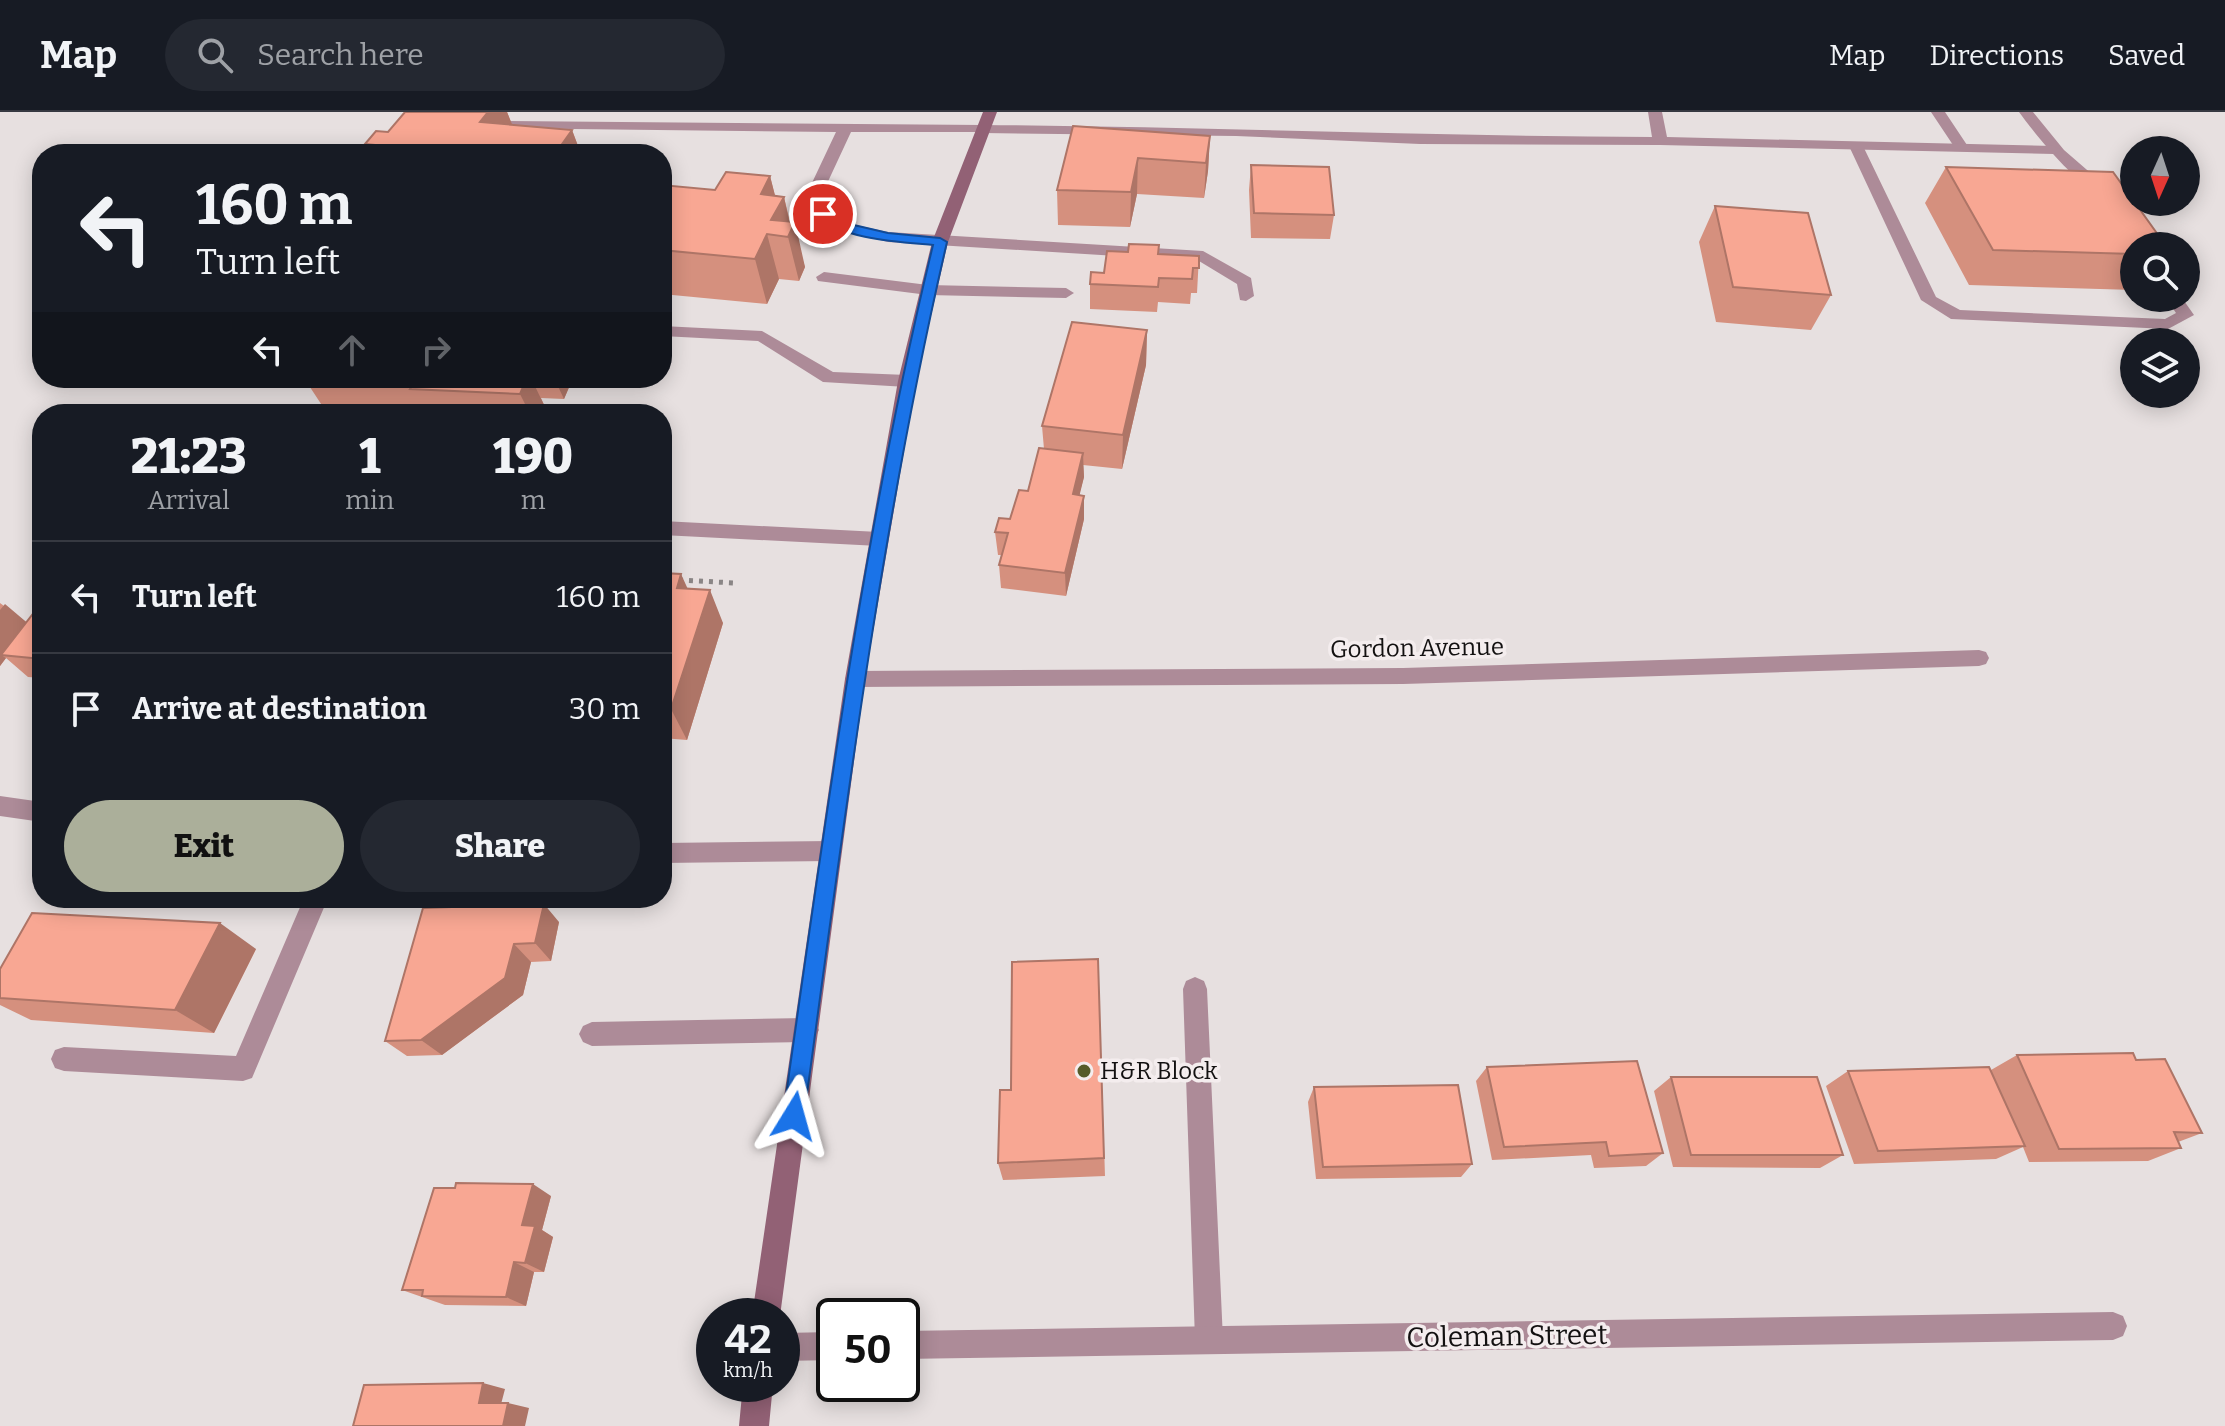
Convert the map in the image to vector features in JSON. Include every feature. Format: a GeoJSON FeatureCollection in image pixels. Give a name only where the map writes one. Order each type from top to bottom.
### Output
{"type":"FeatureCollection","features":[{"type":"Feature","properties":{"kind":"main road"},"geometry":{"type":"LineString","coordinates":[[769,1298],[855,679],[907,381],[940,242],[987,120]]}},
{"type":"Feature","properties":{"kind":"main road"},"geometry":{"type":"LineString","coordinates":[[754,1426],[756,1402]]}},
{"type":"Feature","properties":{"kind":"street"},"geometry":{"type":"LineString","coordinates":[[1655,112],[1660,141]]}},
{"type":"Feature","properties":{"kind":"street"},"geometry":{"type":"LineString","coordinates":[[1938,112],[1962,148]]}},
{"type":"Feature","properties":{"kind":"street"},"geometry":{"type":"LineString","coordinates":[[2026,112],[2054,150],[2076,170],[2096,180],[2113,207]]}},
{"type":"Feature","properties":{"kind":"street"},"geometry":{"type":"LineString","coordinates":[[481,125],[845,129],[987,120],[1420,140],[1660,141],[2054,150]]}},
{"type":"Feature","properties":{"kind":"street"},"geometry":{"type":"LineString","coordinates":[[845,129],[810,204],[837,225],[888,237],[940,242],[1203,256],[1245,282],[1246,296]]}},
{"type":"Feature","properties":{"kind":"street"},"geometry":{"type":"LineString","coordinates":[[379,144],[411,133]]}},
{"type":"Feature","properties":{"kind":"street"},"geometry":{"type":"LineString","coordinates":[[1856,146],[1929,300],[1957,315],[2168,324],[2186,315],[2184,312]]}},
{"type":"Feature","properties":{"kind":"street"},"geometry":{"type":"LineString","coordinates":[[824,277],[928,290],[1066,293]]}},
{"type":"Feature","properties":{"kind":"street"},"geometry":{"type":"LineString","coordinates":[[672,332],[762,336],[829,378],[907,381]]}},
{"type":"Feature","properties":{"kind":"street"},"geometry":{"type":"LineString","coordinates":[[672,529],[879,539]]}},
{"type":"Feature","properties":{"kind":"street","name":"Gordon Avenue"},"geometry":{"type":"LineString","coordinates":[[855,679],[1403,676],[1979,658]]}},
{"type":"Feature","properties":{"kind":"street"},"geometry":{"type":"LineString","coordinates":[[0,806],[32,811]]}},
{"type":"Feature","properties":{"kind":"street"},"geometry":{"type":"LineString","coordinates":[[672,853],[831,851]]}},
{"type":"Feature","properties":{"kind":"street"},"geometry":{"type":"LineString","coordinates":[[64,1059],[243,1069],[312,908]]}},
{"type":"Feature","properties":{"kind":"street"},"geometry":{"type":"LineString","coordinates":[[1195,989],[1209,1340]]}},
{"type":"Feature","properties":{"kind":"street"},"geometry":{"type":"LineString","coordinates":[[592,1034],[806,1030]]}},
{"type":"Feature","properties":{"kind":"street","name":"Coleman Street"},"geometry":{"type":"LineString","coordinates":[[920,1345],[2113,1326]]}},
{"type":"Feature","properties":{"kind":"path"},"geometry":{"type":"LineString","coordinates":[[672,579],[735,583]]}},
{"type":"Feature","properties":{"kind":"building"},"geometry":{"type":"Polygon","coordinates":[[[405,112],[488,112],[480,122],[572,130],[562,144],[365,144],[376,131],[388,132],[405,112]]]}},
{"type":"Feature","properties":{"kind":"building"},"geometry":{"type":"Polygon","coordinates":[[[1073,126],[1210,136],[1206,163],[1138,158],[1131,192],[1057,190],[1073,126]]]}},
{"type":"Feature","properties":{"kind":"building"},"geometry":{"type":"Polygon","coordinates":[[[1251,165],[1329,167],[1334,215],[1254,213],[1251,165]]]}},
{"type":"Feature","properties":{"kind":"building"},"geometry":{"type":"Polygon","coordinates":[[[1946,167],[2113,172],[2120,182],[2120,216],[2145,216],[2156,232],[2120,232],[2120,254],[1993,250],[1946,167]]]}},
{"type":"Feature","properties":{"kind":"building"},"geometry":{"type":"Polygon","coordinates":[[[726,172],[770,176],[761,194],[784,197],[771,220],[795,222],[788,237],[767,234],[755,259],[672,251],[672,186],[715,190],[726,172]]]}},
{"type":"Feature","properties":{"kind":"building"},"geometry":{"type":"Polygon","coordinates":[[[1715,206],[1808,213],[1831,295],[1733,287],[1715,206]]]}},
{"type":"Feature","properties":{"kind":"building"},"geometry":{"type":"Polygon","coordinates":[[[1129,244],[1159,245],[1158,254],[1199,256],[1199,268],[1193,268],[1192,279],[1159,278],[1158,287],[1090,284],[1091,272],[1104,273],[1107,251],[1128,252],[1129,244]]]}},
{"type":"Feature","properties":{"kind":"building"},"geometry":{"type":"Polygon","coordinates":[[[1072,322],[1147,330],[1123,435],[1042,426],[1072,322]]]}},
{"type":"Feature","properties":{"kind":"building"},"geometry":{"type":"Polygon","coordinates":[[[411,388],[523,388],[520,394],[411,388]]]}},
{"type":"Feature","properties":{"kind":"building"},"geometry":{"type":"Polygon","coordinates":[[[1039,448],[1083,453],[1073,494],[1084,496],[1065,573],[999,565],[1008,533],[995,532],[999,518],[1010,519],[1019,490],[1028,491],[1039,448]]]}},
{"type":"Feature","properties":{"kind":"building"},"geometry":{"type":"Polygon","coordinates":[[[672,574],[681,574],[677,588],[710,590],[672,706],[672,574]]]}},
{"type":"Feature","properties":{"kind":"building"},"geometry":{"type":"Polygon","coordinates":[[[32,615],[32,658],[1,655],[32,615]]]}},
{"type":"Feature","properties":{"kind":"building"},"geometry":{"type":"Polygon","coordinates":[[[423,908],[543,908],[535,943],[514,944],[505,978],[421,1040],[385,1041],[423,908]]]}},
{"type":"Feature","properties":{"kind":"building"},"geometry":{"type":"Polygon","coordinates":[[[32,913],[220,923],[175,1010],[0,998],[0,969],[32,913]]]}},
{"type":"Feature","properties":{"kind":"building"},"geometry":{"type":"Polygon","coordinates":[[[1098,959],[1104,1158],[998,1163],[1000,1090],[1011,1090],[1012,962],[1098,959]]]}},
{"type":"Feature","properties":{"kind":"building"},"geometry":{"type":"Polygon","coordinates":[[[2133,1053],[2136,1060],[2165,1059],[2202,1133],[2174,1132],[2181,1148],[2059,1149],[2017,1055],[2133,1053]]]}},
{"type":"Feature","properties":{"kind":"building"},"geometry":{"type":"Polygon","coordinates":[[[1637,1061],[1663,1153],[1609,1156],[1606,1142],[1504,1147],[1487,1067],[1637,1061]]]}},
{"type":"Feature","properties":{"kind":"building"},"geometry":{"type":"Polygon","coordinates":[[[1989,1067],[2025,1146],[1878,1151],[1848,1071],[1989,1067]]]}},
{"type":"Feature","properties":{"kind":"building"},"geometry":{"type":"Polygon","coordinates":[[[1671,1077],[1817,1077],[1843,1155],[1691,1155],[1671,1077]]]}},
{"type":"Feature","properties":{"kind":"building"},"geometry":{"type":"Polygon","coordinates":[[[1458,1085],[1472,1164],[1323,1167],[1314,1087],[1458,1085]]]}},
{"type":"Feature","properties":{"kind":"building"},"geometry":{"type":"Polygon","coordinates":[[[456,1183],[533,1184],[522,1225],[535,1226],[525,1263],[514,1262],[506,1297],[422,1296],[423,1290],[402,1290],[434,1188],[455,1188],[456,1183]]]}},
{"type":"Feature","properties":{"kind":"building"},"geometry":{"type":"Polygon","coordinates":[[[483,1383],[479,1403],[508,1403],[503,1426],[353,1426],[364,1385],[483,1383]]]}},
{"type":"Feature","properties":{"kind":"place","name":"H&R Block"},"geometry":{"type":"Point","coordinates":[1084,1071]}},
{"type":"Feature","properties":{"kind":"route"},"geometry":{"type":"LineString","coordinates":[[794,1116],[855,679],[907,381],[940,242],[888,237],[837,225],[823,214]]}}]}
